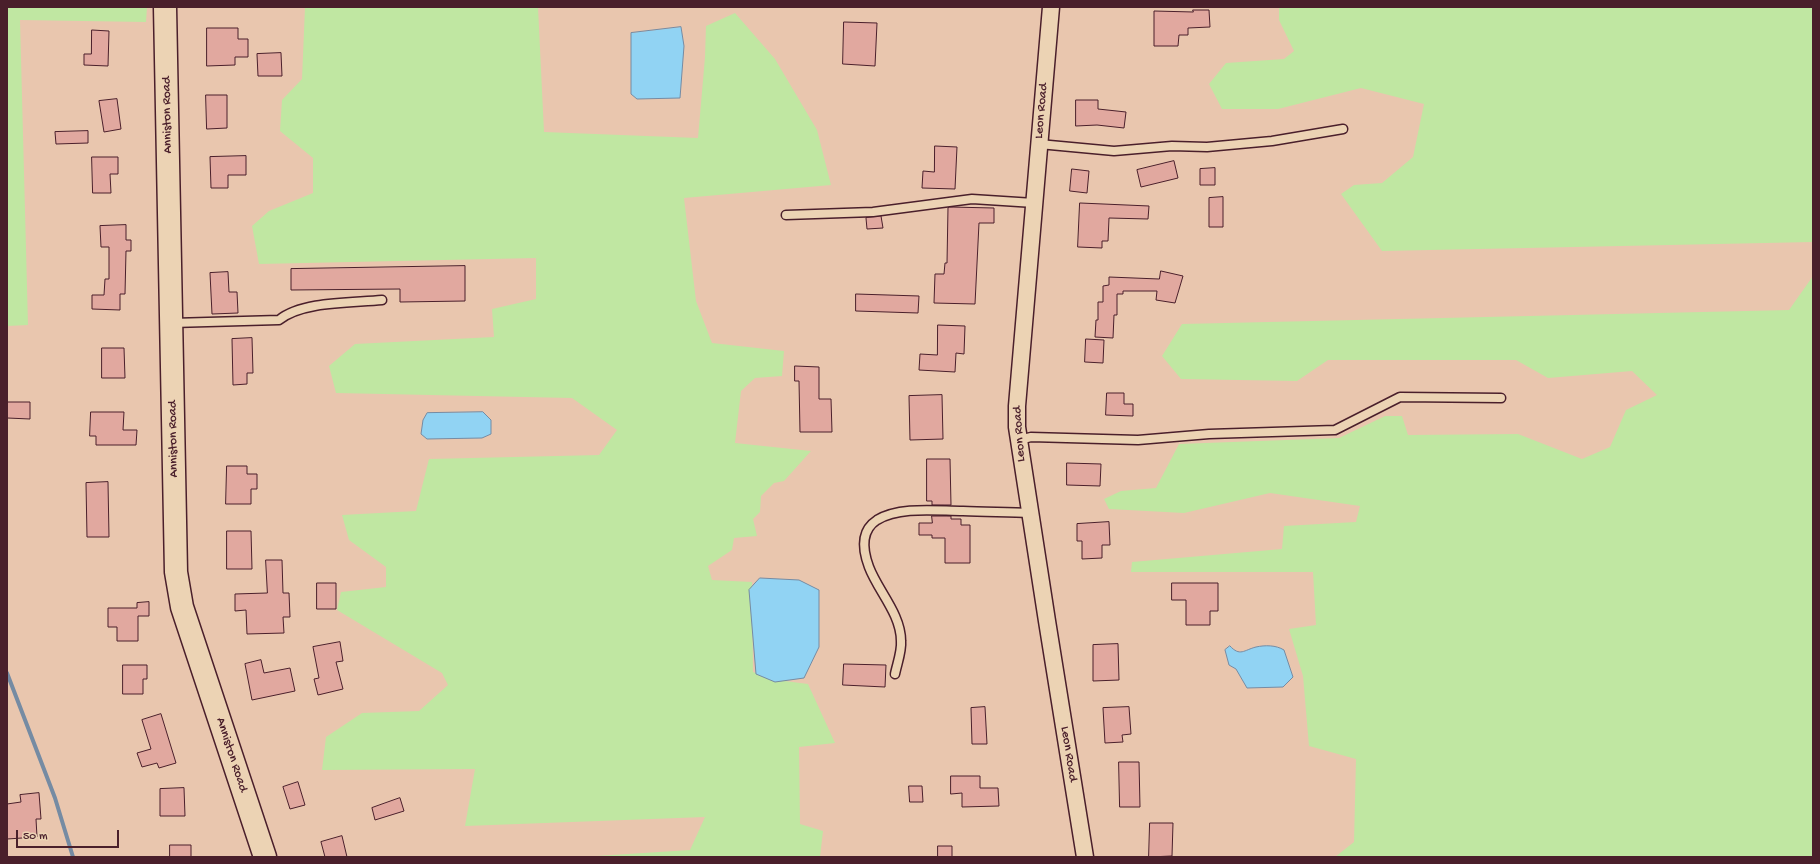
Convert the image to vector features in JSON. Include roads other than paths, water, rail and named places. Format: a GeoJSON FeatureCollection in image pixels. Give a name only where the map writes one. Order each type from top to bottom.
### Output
{"type":"FeatureCollection","features":[{"type":"Feature","properties":{"kind":"street","name":"Anniston Road"},"geometry":{"type":"LineString","coordinates":[[166,7],[176,572],[182,607],[265,857]]}},
{"type":"Feature","properties":{"kind":"street","name":"Leon Road"},"geometry":{"type":"LineString","coordinates":[[1051,7],[1017,406],[1019,440],[1030,513],[1085,857]]}},
{"type":"Feature","properties":{"kind":"lane"},"geometry":{"type":"LineString","coordinates":[[1039,144],[1114,151],[1172,146],[1207,147],[1272,141],[1343,129]]}},
{"type":"Feature","properties":{"kind":"lane"},"geometry":{"type":"LineString","coordinates":[[786,215],[874,212],[972,199],[1034,203]]}},
{"type":"Feature","properties":{"kind":"lane"},"geometry":{"type":"LineString","coordinates":[[171,323],[279,320],[286,315],[313,306],[382,300]]}},
{"type":"Feature","properties":{"kind":"lane"},"geometry":{"type":"LineString","coordinates":[[1019,440],[1031,437],[1138,440],[1209,434],[1335,430],[1400,396],[1501,398]]}},
{"type":"Feature","properties":{"kind":"lane"},"geometry":{"type":"LineString","coordinates":[[895,674],[902,642],[899,628],[892,610],[869,568],[864,552],[864,541],[868,529],[877,520],[913,510],[1030,513]]}},
{"type":"Feature","properties":{"kind":"water"},"geometry":{"type":"Polygon","coordinates":[[[681,27],[684,46],[680,98],[637,99],[631,94],[631,33],[681,27]]]}},
{"type":"Feature","properties":{"kind":"water"},"geometry":{"type":"Polygon","coordinates":[[[483,412],[491,420],[491,434],[482,438],[427,439],[421,434],[423,420],[427,413],[483,412]]]}},
{"type":"Feature","properties":{"kind":"water"},"geometry":{"type":"Polygon","coordinates":[[[760,578],[799,580],[819,590],[819,647],[804,678],[775,682],[756,674],[749,590],[760,578]]]}},
{"type":"Feature","properties":{"kind":"water"},"geometry":{"type":"Polygon","coordinates":[[[1230,646],[1239,652],[1263,646],[1274,646],[1281,648],[1284,650],[1293,677],[1283,687],[1247,688],[1236,669],[1229,665],[1225,650],[1230,646]]]}},
{"type":"Feature","properties":{"kind":"waterway"},"geometry":{"type":"LineString","coordinates":[[7,673],[55,798],[73,857]]}}]}
